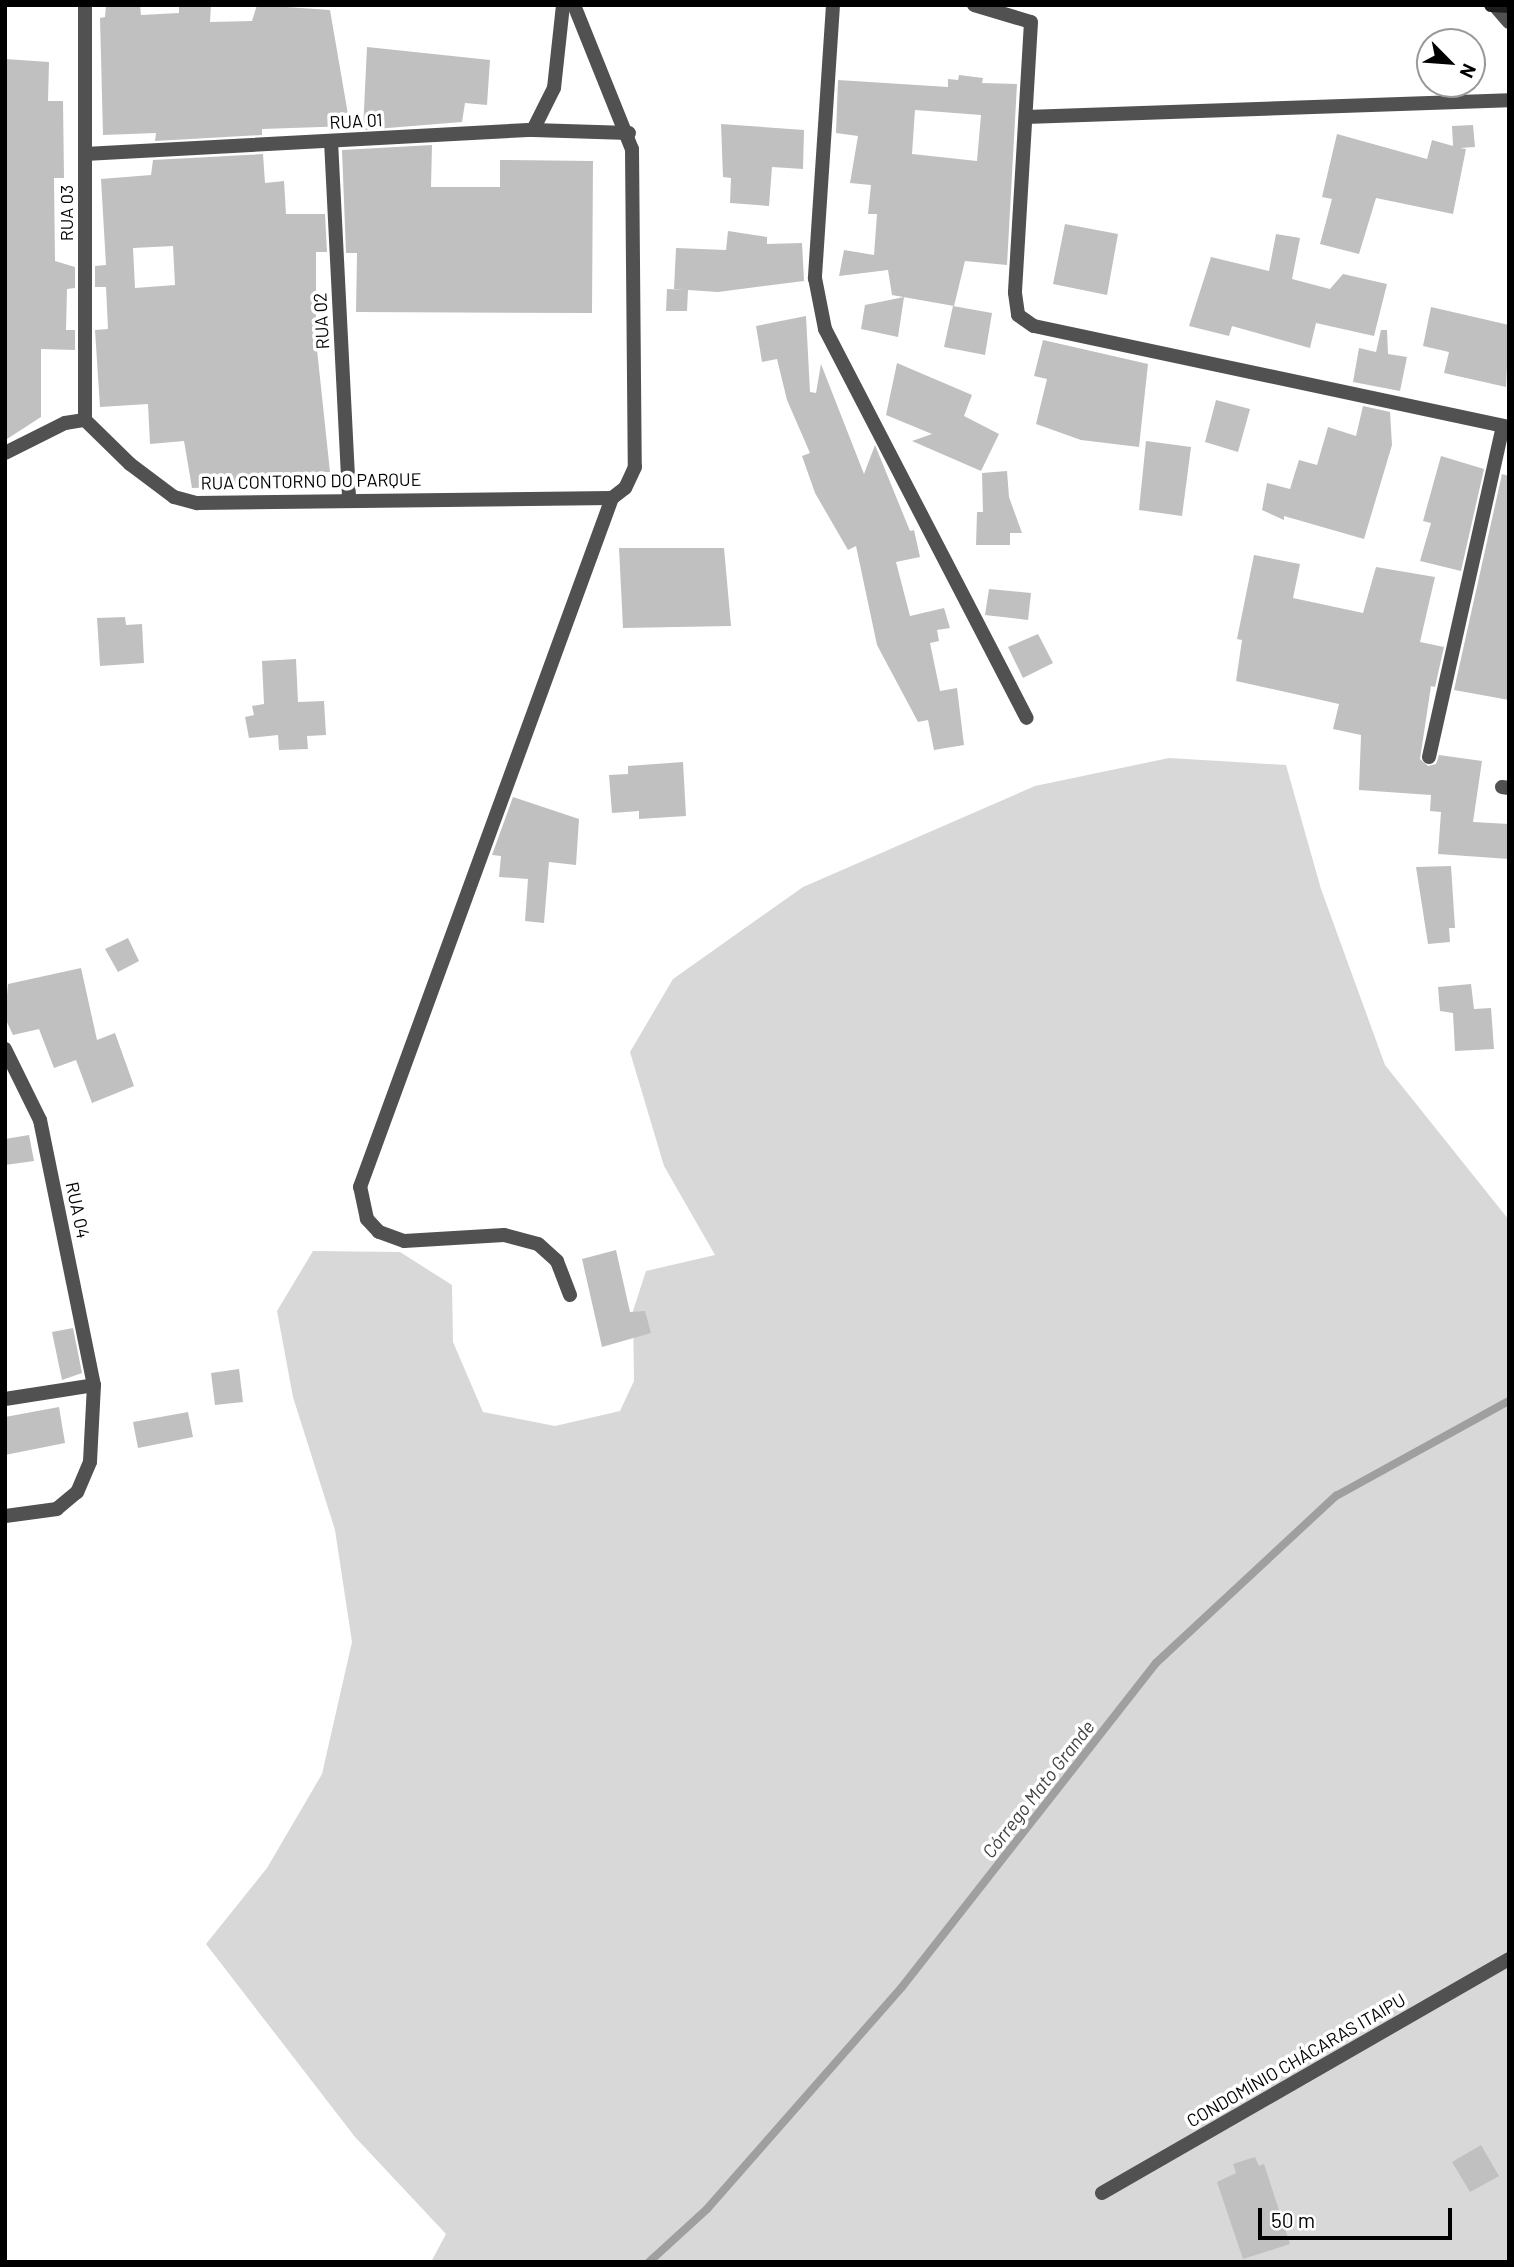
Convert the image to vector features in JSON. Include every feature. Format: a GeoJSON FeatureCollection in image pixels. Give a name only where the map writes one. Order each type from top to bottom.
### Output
{"type":"FeatureCollection","features":[{"type":"Feature","properties":{"kind":"street","name":"RUA 03"},"geometry":{"type":"LineString","coordinates":[[85,5],[85,420]]}},
{"type":"Feature","properties":{"kind":"street"},"geometry":{"type":"LineString","coordinates":[[533,130],[554,88],[563,5]]}},
{"type":"Feature","properties":{"kind":"street"},"geometry":{"type":"LineString","coordinates":[[570,1295],[557,1261],[538,1244],[503,1235],[404,1241],[379,1232],[367,1219],[360,1187],[612,498],[625,488],[635,467],[629,133],[574,5]]}},
{"type":"Feature","properties":{"kind":"street"},"geometry":{"type":"LineString","coordinates":[[833,5],[815,278],[825,329],[1027,718]]}},
{"type":"Feature","properties":{"kind":"street"},"geometry":{"type":"LineString","coordinates":[[974,5],[1031,22],[1015,293],[1018,315],[1034,326],[1506,427],[1429,757]]}},
{"type":"Feature","properties":{"kind":"street"},"geometry":{"type":"LineString","coordinates":[[1493,6],[1509,6]]}},
{"type":"Feature","properties":{"kind":"street"},"geometry":{"type":"LineString","coordinates":[[1493,6],[1509,22]]}},
{"type":"Feature","properties":{"kind":"street"},"geometry":{"type":"LineString","coordinates":[[1026,117],[1509,100]]}},
{"type":"Feature","properties":{"kind":"street","name":"RUA 01"},"geometry":{"type":"LineString","coordinates":[[85,155],[533,130],[629,133]]}},
{"type":"Feature","properties":{"kind":"street","name":"RUA 02"},"geometry":{"type":"LineString","coordinates":[[331,141],[349,499]]}},
{"type":"Feature","properties":{"kind":"street"},"geometry":{"type":"LineString","coordinates":[[5,453],[65,423],[85,420]]}},
{"type":"Feature","properties":{"kind":"street","name":"RUA CONTORNO DO PARQUE"},"geometry":{"type":"LineString","coordinates":[[85,420],[130,464],[174,497],[197,503],[349,499],[612,498]]}},
{"type":"Feature","properties":{"kind":"street","name":"RUA 04"},"geometry":{"type":"LineString","coordinates":[[5,1049],[40,1120],[94,1385],[90,1462],[77,1492],[57,1509],[5,1516]]}},
{"type":"Feature","properties":{"kind":"street"},"geometry":{"type":"LineString","coordinates":[[5,1399],[94,1385]]}},
{"type":"Feature","properties":{"kind":"street","name":"CONDOMÍNIO CHÁCARAS ITAIPU"},"geometry":{"type":"LineString","coordinates":[[1102,2193],[1509,1959]]}},
{"type":"Feature","properties":{"kind":"shaded area"},"geometry":{"type":"Polygon","coordinates":[[[1169,758],[1286,765],[1321,889],[1385,1065],[1509,1220],[1509,2262],[431,2262],[446,2234],[355,2137],[206,1944],[267,1868],[322,1774],[352,1642],[335,1530],[293,1397],[277,1311],[313,1251],[400,1252],[452,1285],[453,1342],[483,1412],[555,1426],[620,1411],[634,1381],[633,1311],[646,1271],[715,1255],[664,1166],[630,1052],[673,979],[803,887],[1035,786],[1169,758]]]}},
{"type":"Feature","properties":{"kind":"building"},"geometry":{"type":"Polygon","coordinates":[[[106,5],[140,5],[141,15],[179,13],[179,5],[211,5],[210,22],[252,21],[257,5],[330,10],[350,126],[262,129],[262,135],[155,141],[156,133],[103,135],[100,18],[105,17],[106,5]]]}},
{"type":"Feature","properties":{"kind":"building"},"geometry":{"type":"Polygon","coordinates":[[[367,47],[490,60],[487,105],[465,103],[462,122],[363,130],[367,47]]]}},
{"type":"Feature","properties":{"kind":"building"},"geometry":{"type":"Polygon","coordinates":[[[5,59],[49,62],[48,101],[63,101],[64,178],[54,178],[55,261],[75,267],[75,288],[67,289],[66,330],[75,330],[75,350],[41,349],[41,417],[7,439],[5,59]]]}},
{"type":"Feature","properties":{"kind":"building"},"geometry":{"type":"Polygon","coordinates":[[[959,75],[983,78],[982,83],[1017,84],[1007,265],[965,261],[954,306],[892,295],[888,270],[839,276],[844,250],[874,255],[877,214],[868,214],[871,185],[850,183],[858,136],[836,133],[838,80],[948,87],[948,79],[958,80],[959,75]],[[915,110],[912,154],[977,161],[981,115],[915,110]]]}},
{"type":"Feature","properties":{"kind":"building"},"geometry":{"type":"Polygon","coordinates":[[[721,124],[804,130],[803,169],[772,167],[769,206],[730,203],[731,178],[723,177],[721,124]]]}},
{"type":"Feature","properties":{"kind":"building"},"geometry":{"type":"Polygon","coordinates":[[[1473,125],[1475,147],[1460,148],[1466,149],[1453,214],[1376,198],[1359,254],[1320,244],[1332,199],[1322,197],[1337,134],[1427,159],[1432,140],[1453,146],[1452,126],[1473,125]]]}},
{"type":"Feature","properties":{"kind":"building"},"geometry":{"type":"Polygon","coordinates":[[[432,145],[431,187],[500,187],[500,160],[593,161],[592,313],[356,312],[357,253],[346,253],[342,150],[432,145]]]}},
{"type":"Feature","properties":{"kind":"building"},"geometry":{"type":"Polygon","coordinates":[[[263,154],[265,183],[284,181],[286,214],[325,214],[327,252],[316,252],[316,340],[330,472],[288,473],[288,485],[192,488],[184,441],[150,444],[148,404],[100,407],[95,330],[108,329],[106,287],[95,287],[95,266],[106,265],[101,179],[151,175],[153,160],[263,154]],[[173,246],[133,248],[135,288],[175,285],[173,246]]]}},
{"type":"Feature","properties":{"kind":"building"},"geometry":{"type":"Polygon","coordinates":[[[1065,224],[1118,234],[1107,295],[1053,284],[1065,224]]]}},
{"type":"Feature","properties":{"kind":"building"},"geometry":{"type":"Polygon","coordinates":[[[728,231],[767,237],[767,244],[802,243],[804,281],[718,292],[688,290],[687,311],[666,311],[667,289],[685,290],[674,289],[676,248],[726,250],[728,231]]]}},
{"type":"Feature","properties":{"kind":"building"},"geometry":{"type":"Polygon","coordinates":[[[1276,234],[1300,238],[1292,279],[1330,289],[1343,274],[1387,284],[1374,336],[1316,323],[1310,348],[1232,326],[1229,336],[1189,326],[1211,257],[1269,271],[1276,234]]]}},
{"type":"Feature","properties":{"kind":"building"},"geometry":{"type":"Polygon","coordinates":[[[904,297],[898,337],[861,329],[865,305],[904,297]]]}},
{"type":"Feature","properties":{"kind":"building"},"geometry":{"type":"Polygon","coordinates":[[[953,306],[992,313],[985,355],[944,347],[953,306]]]}},
{"type":"Feature","properties":{"kind":"building"},"geometry":{"type":"Polygon","coordinates":[[[1431,307],[1509,325],[1506,387],[1444,373],[1449,352],[1423,346],[1431,307]]]}},
{"type":"Feature","properties":{"kind":"building"},"geometry":{"type":"Polygon","coordinates":[[[806,316],[810,392],[816,393],[821,364],[864,474],[875,445],[910,531],[914,530],[920,557],[896,562],[910,616],[944,608],[950,628],[937,630],[939,641],[930,643],[940,691],[957,688],[964,745],[934,750],[928,720],[918,722],[877,645],[856,546],[848,550],[815,493],[802,456],[810,453],[787,400],[777,359],[762,362],[756,326],[806,316]]]}},
{"type":"Feature","properties":{"kind":"building"},"geometry":{"type":"Polygon","coordinates":[[[1381,330],[1387,330],[1388,354],[1407,357],[1400,391],[1353,382],[1359,348],[1376,352],[1381,330]]]}},
{"type":"Feature","properties":{"kind":"building"},"geometry":{"type":"Polygon","coordinates":[[[1043,340],[1148,364],[1139,447],[1081,440],[1036,424],[1047,379],[1034,376],[1043,340]]]}},
{"type":"Feature","properties":{"kind":"building"},"geometry":{"type":"Polygon","coordinates":[[[897,363],[972,395],[964,416],[999,434],[981,471],[912,441],[932,434],[886,415],[897,363]]]}},
{"type":"Feature","properties":{"kind":"building"},"geometry":{"type":"Polygon","coordinates":[[[1216,400],[1250,409],[1238,452],[1205,442],[1216,400]]]}},
{"type":"Feature","properties":{"kind":"building"},"geometry":{"type":"Polygon","coordinates":[[[1363,406],[1390,412],[1392,445],[1364,539],[1284,516],[1284,520],[1262,510],[1267,483],[1290,489],[1299,460],[1317,465],[1328,427],[1356,436],[1363,406]]]}},
{"type":"Feature","properties":{"kind":"building"},"geometry":{"type":"Polygon","coordinates":[[[1146,441],[1191,447],[1182,516],[1139,510],[1146,441]]]}},
{"type":"Feature","properties":{"kind":"building"},"geometry":{"type":"Polygon","coordinates":[[[1441,456],[1484,469],[1461,571],[1420,561],[1431,523],[1423,521],[1441,456]]]}},
{"type":"Feature","properties":{"kind":"building"},"geometry":{"type":"Polygon","coordinates":[[[1007,471],[1009,497],[1022,533],[1010,533],[1010,545],[976,545],[977,512],[983,512],[982,473],[1007,471]]]}},
{"type":"Feature","properties":{"kind":"building"},"geometry":{"type":"Polygon","coordinates":[[[1502,474],[1509,476],[1509,700],[1454,690],[1502,474]]]}},
{"type":"Feature","properties":{"kind":"building"},"geometry":{"type":"Polygon","coordinates":[[[619,548],[724,548],[731,626],[623,628],[619,548]]]}},
{"type":"Feature","properties":{"kind":"building"},"geometry":{"type":"Polygon","coordinates":[[[1254,555],[1300,564],[1293,598],[1363,613],[1376,567],[1435,577],[1420,642],[1444,647],[1435,687],[1431,686],[1420,759],[1428,766],[1436,764],[1439,755],[1482,761],[1473,822],[1509,824],[1509,859],[1438,854],[1441,812],[1430,811],[1431,795],[1359,790],[1361,735],[1333,729],[1339,704],[1236,681],[1242,640],[1237,639],[1254,555]]]}},
{"type":"Feature","properties":{"kind":"building"},"geometry":{"type":"Polygon","coordinates":[[[989,589],[1031,593],[1028,620],[985,615],[989,589]]]}},
{"type":"Feature","properties":{"kind":"building"},"geometry":{"type":"Polygon","coordinates":[[[125,617],[126,625],[142,624],[144,663],[100,666],[97,618],[125,617]]]}},
{"type":"Feature","properties":{"kind":"building"},"geometry":{"type":"Polygon","coordinates":[[[1038,634],[1053,663],[1023,678],[1008,647],[1038,634]]]}},
{"type":"Feature","properties":{"kind":"building"},"geometry":{"type":"Polygon","coordinates":[[[296,659],[298,702],[324,701],[326,735],[307,736],[308,749],[279,750],[278,735],[249,738],[245,717],[254,715],[252,706],[264,704],[262,661],[296,659]]]}},
{"type":"Feature","properties":{"kind":"building"},"geometry":{"type":"Polygon","coordinates":[[[683,762],[686,816],[639,819],[639,811],[612,813],[609,775],[628,774],[628,766],[683,762]]]}},
{"type":"Feature","properties":{"kind":"building"},"geometry":{"type":"Polygon","coordinates":[[[513,797],[579,819],[576,865],[549,862],[544,923],[525,921],[528,879],[499,877],[501,856],[492,855],[513,797]]]}},
{"type":"Feature","properties":{"kind":"building"},"geometry":{"type":"Polygon","coordinates":[[[1451,866],[1455,928],[1449,928],[1450,942],[1428,944],[1416,867],[1451,866]]]}},
{"type":"Feature","properties":{"kind":"building"},"geometry":{"type":"Polygon","coordinates":[[[128,938],[139,961],[118,972],[105,949],[128,938]]]}},
{"type":"Feature","properties":{"kind":"building"},"geometry":{"type":"Polygon","coordinates":[[[81,968],[97,1040],[115,1033],[134,1086],[92,1103],[76,1060],[54,1068],[39,1029],[13,1035],[5,1018],[8,984],[81,968]]]}},
{"type":"Feature","properties":{"kind":"building"},"geometry":{"type":"Polygon","coordinates":[[[1471,984],[1474,1009],[1491,1008],[1494,1049],[1455,1051],[1453,1013],[1440,1011],[1438,987],[1471,984]]]}},
{"type":"Feature","properties":{"kind":"building"},"geometry":{"type":"Polygon","coordinates":[[[29,1135],[34,1161],[5,1165],[5,1139],[29,1135]]]}},
{"type":"Feature","properties":{"kind":"building"},"geometry":{"type":"Polygon","coordinates":[[[616,1250],[630,1312],[645,1311],[651,1333],[602,1347],[582,1259],[616,1250]]]}},
{"type":"Feature","properties":{"kind":"building"},"geometry":{"type":"Polygon","coordinates":[[[73,1328],[82,1373],[62,1380],[52,1332],[73,1328]]]}},
{"type":"Feature","properties":{"kind":"building"},"geometry":{"type":"Polygon","coordinates":[[[239,1369],[243,1402],[215,1405],[211,1373],[239,1369]]]}},
{"type":"Feature","properties":{"kind":"building"},"geometry":{"type":"Polygon","coordinates":[[[59,1407],[65,1443],[5,1455],[5,1417],[59,1407]]]}},
{"type":"Feature","properties":{"kind":"building"},"geometry":{"type":"Polygon","coordinates":[[[188,1412],[193,1437],[138,1448],[133,1422],[188,1412]]]}},
{"type":"Feature","properties":{"kind":"building"},"geometry":{"type":"Polygon","coordinates":[[[1481,2145],[1499,2176],[1470,2192],[1452,2162],[1481,2145]]]}},
{"type":"Feature","properties":{"kind":"building"},"geometry":{"type":"Polygon","coordinates":[[[1255,2157],[1259,2166],[1264,2164],[1290,2244],[1243,2259],[1217,2182],[1236,2173],[1233,2164],[1255,2157]]]}},
{"type":"Feature","properties":{"kind":"waterway","name":"Córrego Mato Grande"},"geometry":{"type":"LineString","coordinates":[[649,2262],[707,2209],[902,1987],[1156,1663],[1336,1496],[1509,1401]]}}]}
